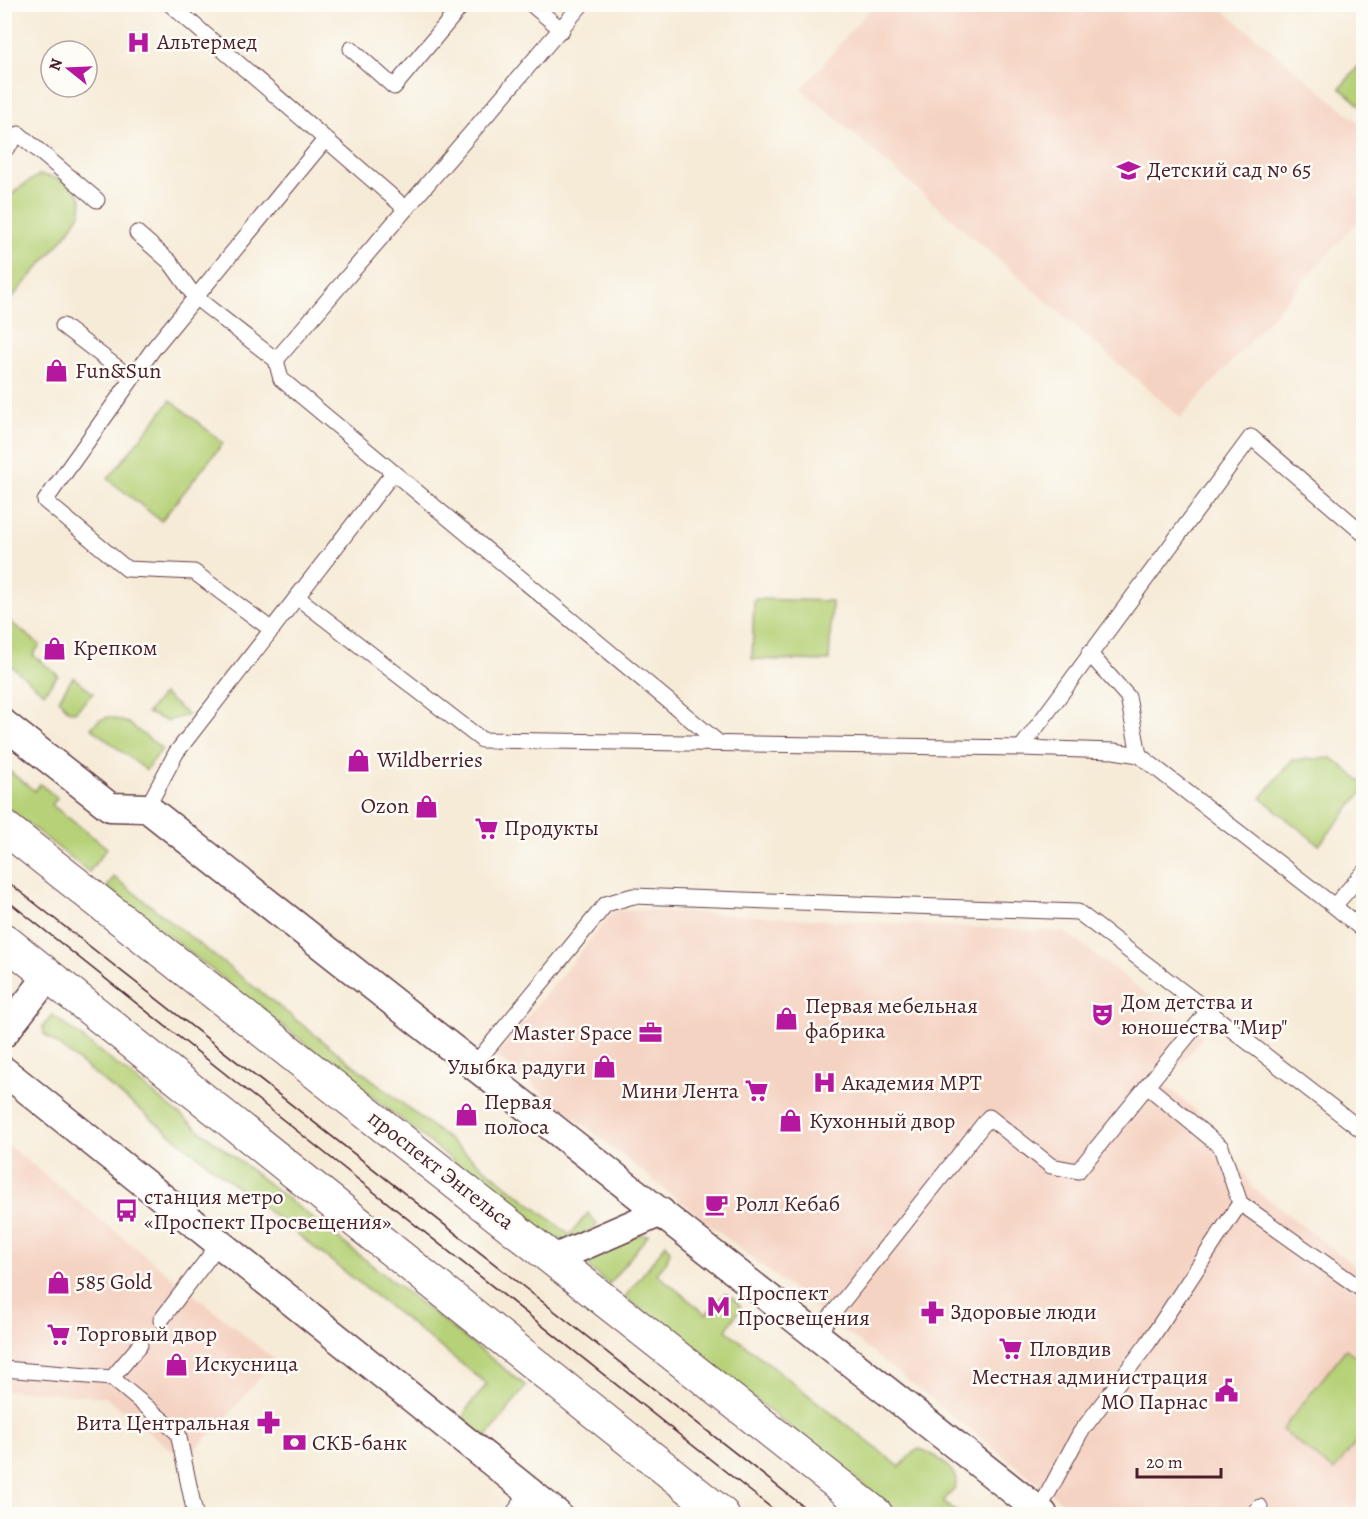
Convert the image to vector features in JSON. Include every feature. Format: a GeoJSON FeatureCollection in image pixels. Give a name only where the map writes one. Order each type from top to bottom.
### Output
{"type":"FeatureCollection","features":[{"type":"Feature","properties":{"kind":"main road","name":"проспект Энгельса"},"geometry":{"type":"LineString","coordinates":[[4,827],[876,1515]]}},
{"type":"Feature","properties":{"kind":"main road"},"geometry":{"type":"LineString","coordinates":[[4,940],[722,1515]]}},
{"type":"Feature","properties":{"kind":"street"},"geometry":{"type":"LineString","coordinates":[[4,724],[110,807],[147,808],[1040,1512]]}},
{"type":"Feature","properties":{"kind":"street"},"geometry":{"type":"LineString","coordinates":[[4,1033],[48,975]]}},
{"type":"Feature","properties":{"kind":"street"},"geometry":{"type":"LineString","coordinates":[[4,1071],[219,1244],[521,1503],[557,1515]]}},
{"type":"Feature","properties":{"kind":"street"},"geometry":{"type":"LineString","coordinates":[[554,1259],[661,1212]]}},
{"type":"Feature","properties":{"kind":"lane"},"geometry":{"type":"LineString","coordinates":[[170,4],[324,141],[405,208]]}},
{"type":"Feature","properties":{"kind":"lane"},"geometry":{"type":"LineString","coordinates":[[351,49],[394,87],[463,4]]}},
{"type":"Feature","properties":{"kind":"lane"},"geometry":{"type":"LineString","coordinates":[[531,4],[562,30]]}},
{"type":"Feature","properties":{"kind":"lane"},"geometry":{"type":"LineString","coordinates":[[276,360],[582,4]]}},
{"type":"Feature","properties":{"kind":"lane"},"geometry":{"type":"LineString","coordinates":[[4,151],[20,134],[97,200]]}},
{"type":"Feature","properties":{"kind":"lane"},"geometry":{"type":"LineString","coordinates":[[272,630],[194,572],[127,569],[45,501],[131,378],[324,141]]}},
{"type":"Feature","properties":{"kind":"lane"},"geometry":{"type":"LineString","coordinates":[[136,233],[170,262],[195,297],[276,360],[281,379],[719,743]]}},
{"type":"Feature","properties":{"kind":"lane"},"geometry":{"type":"LineString","coordinates":[[63,326],[131,378]]}},
{"type":"Feature","properties":{"kind":"lane"},"geometry":{"type":"LineString","coordinates":[[1021,748],[1089,653],[1251,437],[1364,534]]}},
{"type":"Feature","properties":{"kind":"lane"},"geometry":{"type":"LineString","coordinates":[[147,808],[176,753],[393,473]]}},
{"type":"Feature","properties":{"kind":"lane"},"geometry":{"type":"LineString","coordinates":[[297,597],[482,740],[1114,750],[1139,755],[1364,931]]}},
{"type":"Feature","properties":{"kind":"lane"},"geometry":{"type":"LineString","coordinates":[[1089,653],[1128,697],[1139,755]]}},
{"type":"Feature","properties":{"kind":"lane"},"geometry":{"type":"LineString","coordinates":[[1334,906],[1364,872]]}},
{"type":"Feature","properties":{"kind":"lane"},"geometry":{"type":"LineString","coordinates":[[474,1065],[606,904],[633,896],[1078,912],[1364,1132]]}},
{"type":"Feature","properties":{"kind":"lane"},"geometry":{"type":"LineString","coordinates":[[816,1335],[989,1117],[1051,1166],[1078,1171],[1208,1011]]}},
{"type":"Feature","properties":{"kind":"lane"},"geometry":{"type":"LineString","coordinates":[[1147,1086],[1221,1147],[1240,1203],[1364,1291]]}},
{"type":"Feature","properties":{"kind":"lane"},"geometry":{"type":"LineString","coordinates":[[1040,1512],[1080,1433],[1148,1343],[1240,1203]]}},
{"type":"Feature","properties":{"kind":"lane"},"geometry":{"type":"LineString","coordinates":[[161,1320],[219,1244]]}},
{"type":"Feature","properties":{"kind":"lane"},"geometry":{"type":"LineString","coordinates":[[112,1378],[140,1345]]}},
{"type":"Feature","properties":{"kind":"lane"},"geometry":{"type":"LineString","coordinates":[[4,1369],[112,1378],[177,1433],[195,1515]]}},
{"type":"Feature","properties":{"kind":"shaded area","name":"Детский сад № 65"},"geometry":{"type":"Polygon","coordinates":[[[873,5],[1217,5],[1363,126],[1363,215],[1181,418],[802,89],[873,5]]]}},
{"type":"Feature","properties":{"kind":"shaded area"},"geometry":{"type":"Polygon","coordinates":[[[615,909],[1065,932],[1203,1036],[1164,1084],[1214,1126],[1253,1188],[1363,1272],[1363,1496],[1349,1514],[1077,1514],[496,1056],[615,909]]]}},
{"type":"Feature","properties":{"kind":"shaded area"},"geometry":{"type":"Polygon","coordinates":[[[4,1142],[274,1359],[228,1417],[184,1460],[105,1397],[5,1390],[4,1142]]]}},
{"type":"Feature","properties":{"kind":"green space"},"geometry":{"type":"Polygon","coordinates":[[[1363,61],[1363,108],[1340,88],[1363,61]]]}},
{"type":"Feature","properties":{"kind":"green space"},"geometry":{"type":"Polygon","coordinates":[[[39,175],[62,180],[75,188],[81,201],[81,210],[78,218],[61,241],[11,299],[5,293],[5,203],[16,190],[39,175]]]}},
{"type":"Feature","properties":{"kind":"green space"},"geometry":{"type":"Polygon","coordinates":[[[171,400],[223,443],[161,521],[108,479],[171,400]]]}},
{"type":"Feature","properties":{"kind":"green space"},"geometry":{"type":"Polygon","coordinates":[[[754,599],[832,601],[829,661],[752,659],[754,599]]]}},
{"type":"Feature","properties":{"kind":"green space"},"geometry":{"type":"Polygon","coordinates":[[[4,617],[40,645],[33,655],[58,675],[44,693],[5,661],[4,617]]]}},
{"type":"Feature","properties":{"kind":"green space"},"geometry":{"type":"Polygon","coordinates":[[[73,677],[93,693],[75,712],[68,710],[59,699],[73,677]]]}},
{"type":"Feature","properties":{"kind":"green space"},"geometry":{"type":"Polygon","coordinates":[[[163,694],[188,715],[167,721],[147,713],[163,694]]]}},
{"type":"Feature","properties":{"kind":"green space"},"geometry":{"type":"Polygon","coordinates":[[[109,717],[128,723],[162,749],[146,770],[91,728],[99,720],[109,717]]]}},
{"type":"Feature","properties":{"kind":"green space"},"geometry":{"type":"Polygon","coordinates":[[[1332,758],[1363,783],[1363,791],[1319,845],[1261,798],[1292,760],[1332,758]]]}},
{"type":"Feature","properties":{"kind":"green space"},"geometry":{"type":"Polygon","coordinates":[[[4,767],[35,791],[40,784],[57,798],[52,805],[107,848],[89,872],[5,806],[4,767]]]}},
{"type":"Feature","properties":{"kind":"green space"},"geometry":{"type":"Polygon","coordinates":[[[114,877],[570,1235],[588,1213],[597,1224],[593,1230],[566,1241],[548,1236],[107,887],[114,877]]]}},
{"type":"Feature","properties":{"kind":"green space"},"geometry":{"type":"Polygon","coordinates":[[[53,1015],[526,1386],[486,1438],[468,1425],[464,1418],[466,1410],[487,1384],[44,1034],[43,1026],[53,1015]]]}},
{"type":"Feature","properties":{"kind":"green space"},"geometry":{"type":"Polygon","coordinates":[[[640,1234],[648,1235],[609,1284],[590,1269],[587,1263],[591,1257],[640,1234]]]}},
{"type":"Feature","properties":{"kind":"green space"},"geometry":{"type":"Polygon","coordinates":[[[666,1244],[670,1251],[667,1260],[657,1274],[706,1314],[725,1294],[732,1297],[741,1307],[726,1330],[900,1467],[912,1453],[919,1449],[941,1461],[957,1479],[955,1487],[943,1502],[959,1514],[900,1514],[625,1297],[666,1244]]]}},
{"type":"Feature","properties":{"kind":"green space"},"geometry":{"type":"Polygon","coordinates":[[[1346,1349],[1363,1362],[1363,1433],[1334,1471],[1282,1430],[1346,1349]]]}},
{"type":"Feature","properties":{"kind":"tram line"},"geometry":{"type":"LineString","coordinates":[[4,879],[813,1514]]}},
{"type":"Feature","properties":{"kind":"tram line"},"geometry":{"type":"LineString","coordinates":[[4,898],[779,1514]]}},
{"type":"Feature","properties":{"kind":"place","name":"Альтермед"},"geometry":{"type":"Point","coordinates":[139,42]}},
{"type":"Feature","properties":{"kind":"place","name":"Детский сад № 65"},"geometry":{"type":"Point","coordinates":[1129,170]}},
{"type":"Feature","properties":{"kind":"place","name":"Fun&Sun"},"geometry":{"type":"Point","coordinates":[57,371]}},
{"type":"Feature","properties":{"kind":"place","name":"Крепком"},"geometry":{"type":"Point","coordinates":[55,648]}},
{"type":"Feature","properties":{"kind":"place","name":"Wildberries"},"geometry":{"type":"Point","coordinates":[359,760]}},
{"type":"Feature","properties":{"kind":"place","name":"Ozon"},"geometry":{"type":"Point","coordinates":[427,806]}},
{"type":"Feature","properties":{"kind":"place","name":"Продукты"},"geometry":{"type":"Point","coordinates":[486,828]}},
{"type":"Feature","properties":{"kind":"place","name":"Дом детства и юношества \"Мир\""},"geometry":{"type":"Point","coordinates":[1103,1015]}},
{"type":"Feature","properties":{"kind":"place","name":"Первая мебельная фабрика"},"geometry":{"type":"Point","coordinates":[787,1019]}},
{"type":"Feature","properties":{"kind":"place","name":"Master Space"},"geometry":{"type":"Point","coordinates":[650,1033]}},
{"type":"Feature","properties":{"kind":"place","name":"Улыбка радуги"},"geometry":{"type":"Point","coordinates":[604,1067]}},
{"type":"Feature","properties":{"kind":"place","name":"Академия МРТ"},"geometry":{"type":"Point","coordinates":[824,1083]}},
{"type":"Feature","properties":{"kind":"place","name":"Мини Лента"},"geometry":{"type":"Point","coordinates":[757,1091]}},
{"type":"Feature","properties":{"kind":"place","name":"Первая полоса"},"geometry":{"type":"Point","coordinates":[466,1115]}},
{"type":"Feature","properties":{"kind":"place","name":"Кухонный двор"},"geometry":{"type":"Point","coordinates":[791,1121]}},
{"type":"Feature","properties":{"kind":"place","name":"Ролл Кебаб"},"geometry":{"type":"Point","coordinates":[717,1204]}},
{"type":"Feature","properties":{"kind":"place","name":"станция метро «Проспект Просвещения»"},"geometry":{"type":"Point","coordinates":[126,1210]}},
{"type":"Feature","properties":{"kind":"place","name":"585 Gold"},"geometry":{"type":"Point","coordinates":[58,1282]}},
{"type":"Feature","properties":{"kind":"place","name":"Проспект Просвещения"},"geometry":{"type":"Point","coordinates":[719,1306]}},
{"type":"Feature","properties":{"kind":"place","name":"Здоровые люди"},"geometry":{"type":"Point","coordinates":[932,1312]}},
{"type":"Feature","properties":{"kind":"place","name":"Торговый двор"},"geometry":{"type":"Point","coordinates":[59,1334]}},
{"type":"Feature","properties":{"kind":"place","name":"Пловдив"},"geometry":{"type":"Point","coordinates":[1011,1349]}},
{"type":"Feature","properties":{"kind":"place","name":"Искусница"},"geometry":{"type":"Point","coordinates":[176,1364]}},
{"type":"Feature","properties":{"kind":"place","name":"Местная администрация МО Парнас"},"geometry":{"type":"Point","coordinates":[1226,1390]}},
{"type":"Feature","properties":{"kind":"place","name":"Вита Центральная"},"geometry":{"type":"Point","coordinates":[268,1423]}},
{"type":"Feature","properties":{"kind":"place","name":"СКБ-банк"},"geometry":{"type":"Point","coordinates":[294,1443]}}]}
